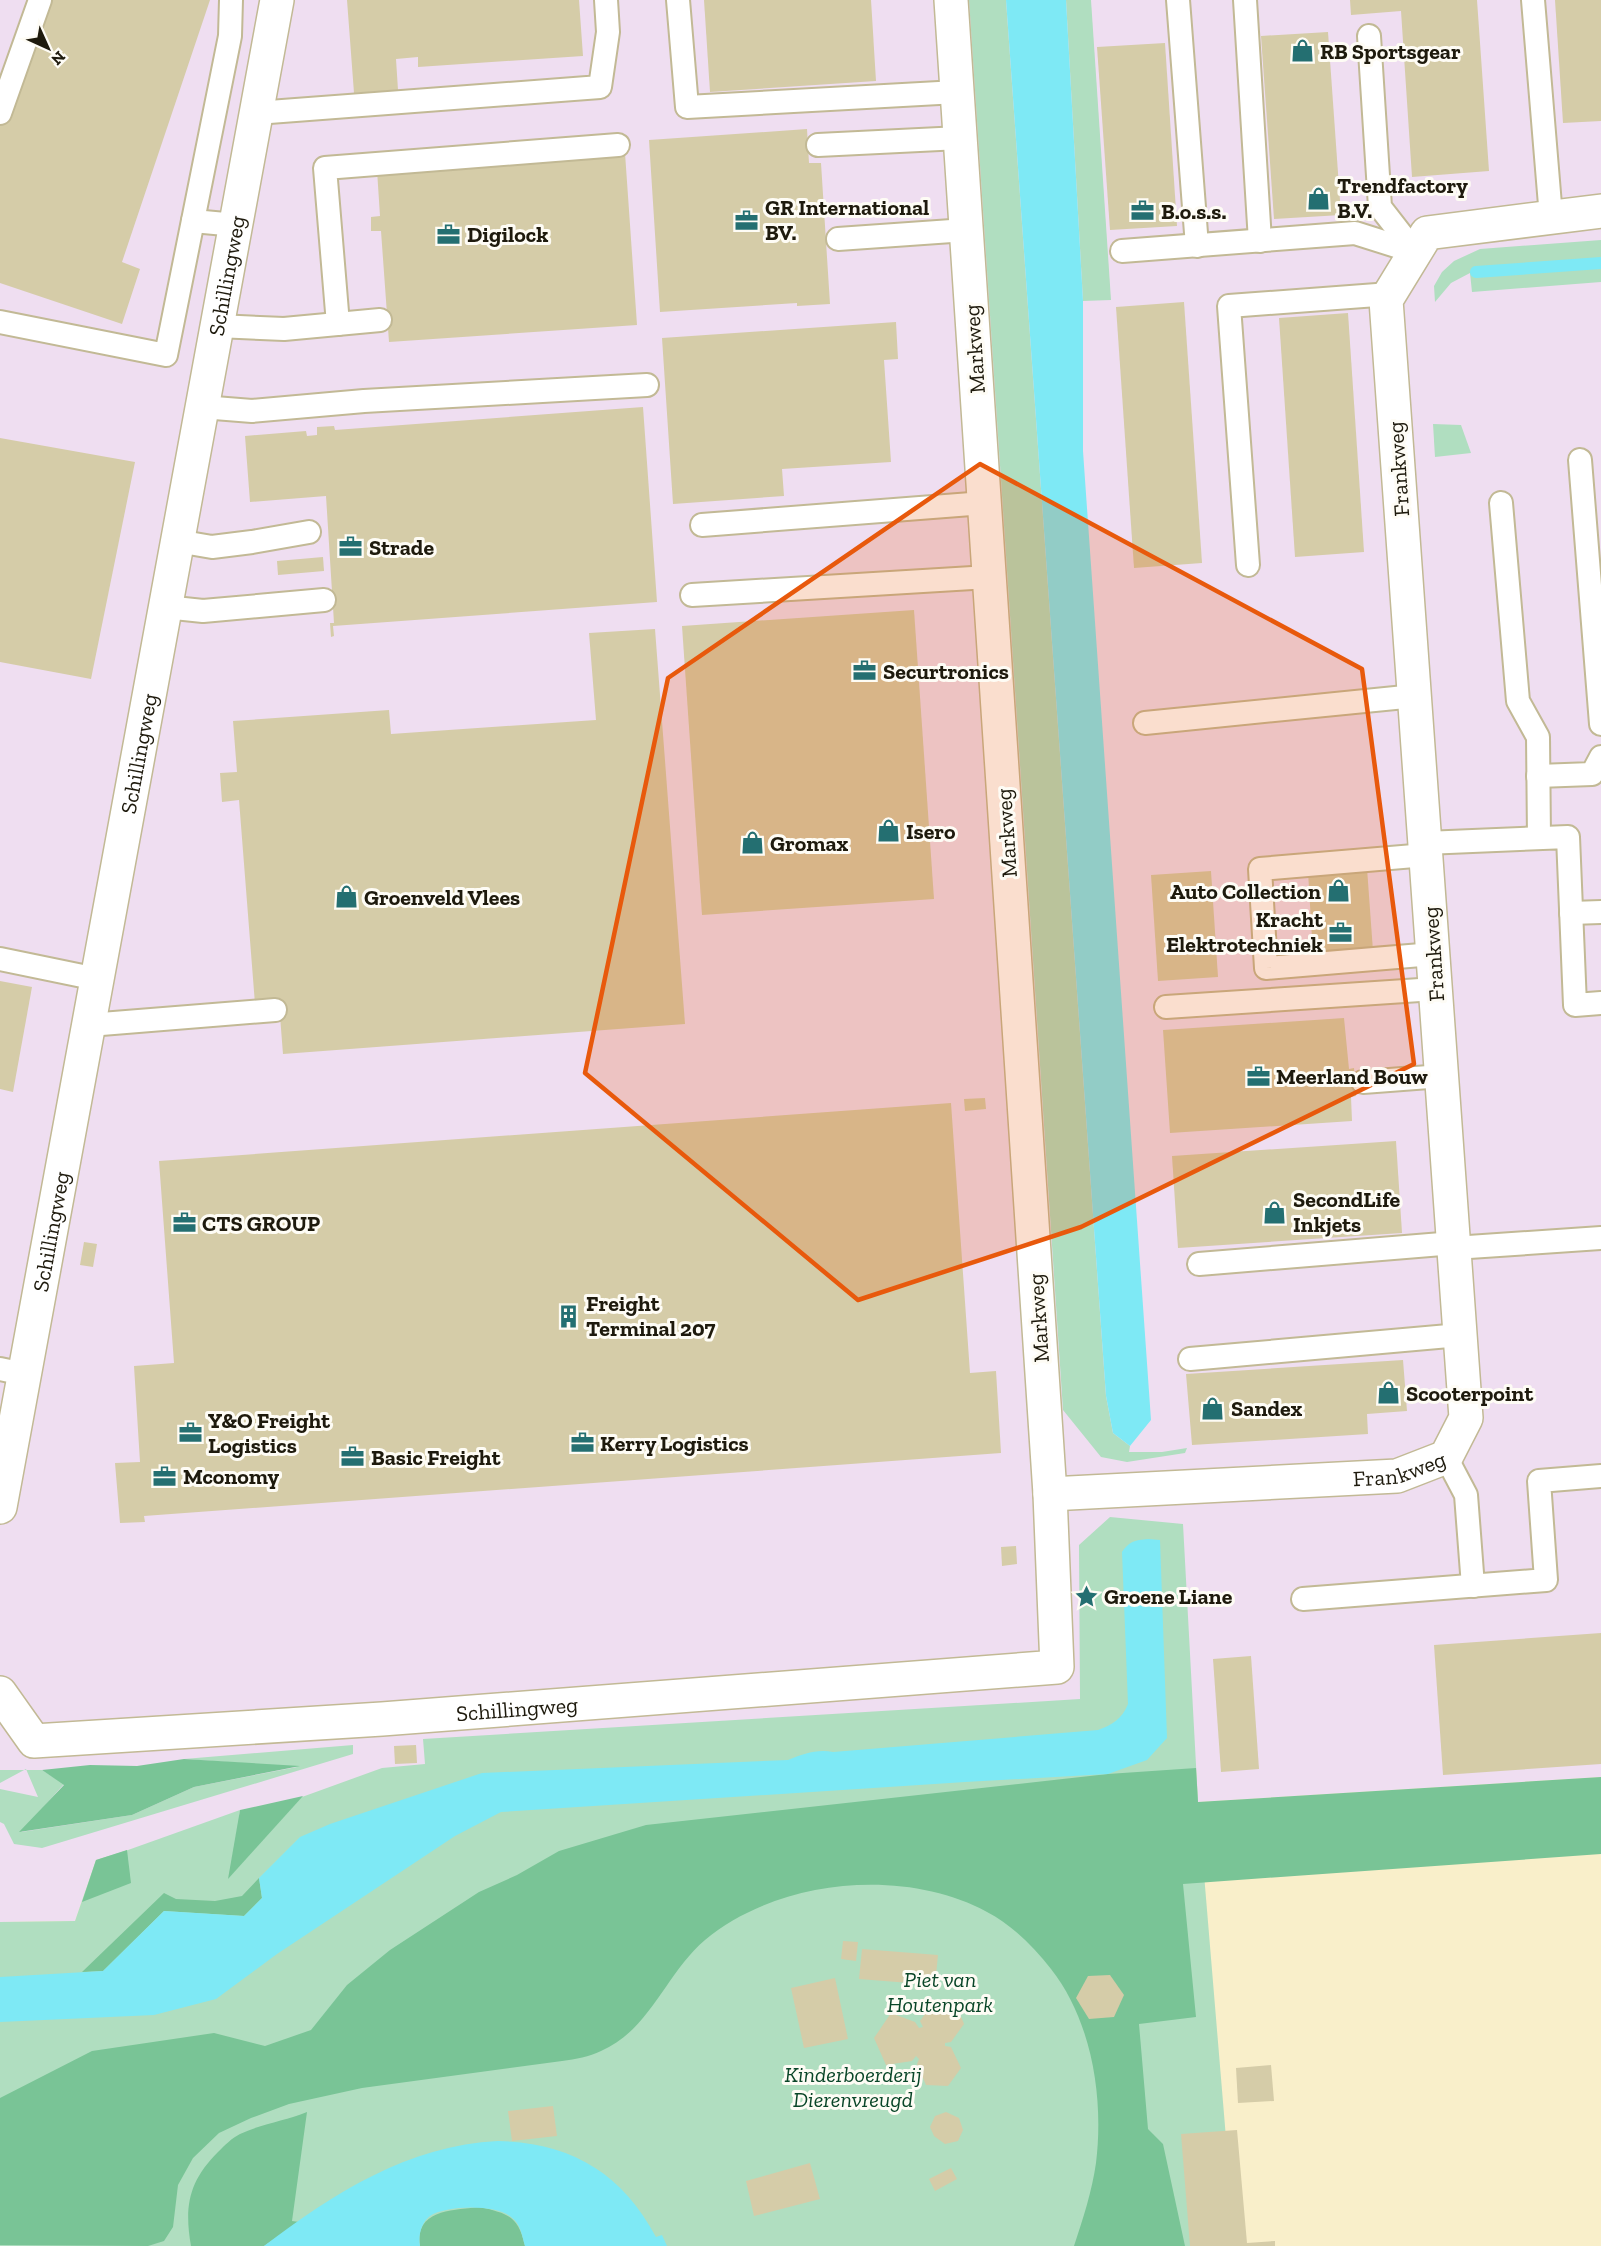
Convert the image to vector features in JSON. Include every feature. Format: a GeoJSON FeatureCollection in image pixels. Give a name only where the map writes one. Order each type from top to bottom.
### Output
{"type":"FeatureCollection","features":[{"type":"Feature","properties":{"kind":"street","name":"Schillingweg"},"geometry":{"type":"LineString","coordinates":[[0,1507],[12,1372],[89,1025],[277,0]]}},
{"type":"Feature","properties":{"kind":"street","name":"Markweg"},"geometry":{"type":"LineString","coordinates":[[951,0],[1050,1494],[1057,1667]]}},
{"type":"Feature","properties":{"kind":"street","name":"Frankweg"},"geometry":{"type":"LineString","coordinates":[[1050,1494],[1397,1476],[1446,1457],[1466,1418],[1386,300],[1427,233],[1601,211]]}},
{"type":"Feature","properties":{"kind":"street","name":"Schillingweg"},"geometry":{"type":"LineString","coordinates":[[0,1694],[34,1741],[382,1719],[1057,1667]]}},
{"type":"Feature","properties":{"kind":"lane"},"geometry":{"type":"LineString","coordinates":[[0,113],[40,0]]}},
{"type":"Feature","properties":{"kind":"lane"},"geometry":{"type":"LineString","coordinates":[[0,322],[166,355],[230,36],[231,0]]}},
{"type":"Feature","properties":{"kind":"lane"},"geometry":{"type":"LineString","coordinates":[[256,114],[600,87],[608,32],[606,0]]}},
{"type":"Feature","properties":{"kind":"lane"},"geometry":{"type":"LineString","coordinates":[[678,0],[687,107],[957,92]]}},
{"type":"Feature","properties":{"kind":"lane"},"geometry":{"type":"LineString","coordinates":[[1178,0],[1197,246]]}},
{"type":"Feature","properties":{"kind":"lane"},"geometry":{"type":"LineString","coordinates":[[1245,0],[1260,241]]}},
{"type":"Feature","properties":{"kind":"lane"},"geometry":{"type":"LineString","coordinates":[[1533,0],[1551,218]]}},
{"type":"Feature","properties":{"kind":"lane"},"geometry":{"type":"LineString","coordinates":[[230,36],[270,39]]}},
{"type":"Feature","properties":{"kind":"lane"},"geometry":{"type":"LineString","coordinates":[[1369,36],[1380,207],[1415,252]]}},
{"type":"Feature","properties":{"kind":"lane"},"geometry":{"type":"LineString","coordinates":[[818,146],[960,138]]}},
{"type":"Feature","properties":{"kind":"lane"},"geometry":{"type":"LineString","coordinates":[[338,324],[325,168],[618,145]]}},
{"type":"Feature","properties":{"kind":"lane"},"geometry":{"type":"LineString","coordinates":[[194,221],[236,225]]}},
{"type":"Feature","properties":{"kind":"lane"},"geometry":{"type":"LineString","coordinates":[[838,239],[966,231]]}},
{"type":"Feature","properties":{"kind":"lane"},"geometry":{"type":"LineString","coordinates":[[1122,251],[1355,233],[1415,252]]}},
{"type":"Feature","properties":{"kind":"lane"},"geometry":{"type":"LineString","coordinates":[[1248,565],[1229,306],[1390,294]]}},
{"type":"Feature","properties":{"kind":"lane"},"geometry":{"type":"LineString","coordinates":[[217,326],[284,329],[380,320]]}},
{"type":"Feature","properties":{"kind":"lane"},"geometry":{"type":"LineString","coordinates":[[202,407],[252,411],[364,401],[647,385]]}},
{"type":"Feature","properties":{"kind":"lane"},"geometry":{"type":"LineString","coordinates":[[1580,460],[1601,724]]}},
{"type":"Feature","properties":{"kind":"lane"},"geometry":{"type":"LineString","coordinates":[[1501,503],[1518,701],[1538,736],[1539,838]]}},
{"type":"Feature","properties":{"kind":"lane"},"geometry":{"type":"LineString","coordinates":[[702,525],[984,504]]}},
{"type":"Feature","properties":{"kind":"lane"},"geometry":{"type":"LineString","coordinates":[[177,541],[212,547],[309,532]]}},
{"type":"Feature","properties":{"kind":"lane"},"geometry":{"type":"LineString","coordinates":[[692,595],[989,577]]}},
{"type":"Feature","properties":{"kind":"lane"},"geometry":{"type":"LineString","coordinates":[[165,607],[203,611],[324,600]]}},
{"type":"Feature","properties":{"kind":"lane"},"geometry":{"type":"LineString","coordinates":[[1145,723],[1415,696]]}},
{"type":"Feature","properties":{"kind":"lane"},"geometry":{"type":"LineString","coordinates":[[1538,776],[1592,774],[1601,757]]}},
{"type":"Feature","properties":{"kind":"lane"},"geometry":{"type":"LineString","coordinates":[[1433,954],[1266,968],[1260,869],[1425,849],[1568,837],[1575,1005],[1601,1004]]}},
{"type":"Feature","properties":{"kind":"lane"},"geometry":{"type":"LineString","coordinates":[[1571,913],[1601,912]]}},
{"type":"Feature","properties":{"kind":"lane"},"geometry":{"type":"LineString","coordinates":[[0,960],[97,979]]}},
{"type":"Feature","properties":{"kind":"lane"},"geometry":{"type":"LineString","coordinates":[[1166,1006],[1435,989]]}},
{"type":"Feature","properties":{"kind":"lane"},"geometry":{"type":"LineString","coordinates":[[89,1025],[275,1010]]}},
{"type":"Feature","properties":{"kind":"lane"},"geometry":{"type":"LineString","coordinates":[[1363,1082],[1442,1076]]}},
{"type":"Feature","properties":{"kind":"lane"},"geometry":{"type":"LineString","coordinates":[[1199,1264],[1454,1245],[1601,1238]]}},
{"type":"Feature","properties":{"kind":"lane"},"geometry":{"type":"LineString","coordinates":[[1190,1359],[1460,1335]]}},
{"type":"Feature","properties":{"kind":"lane"},"geometry":{"type":"LineString","coordinates":[[1446,1457],[1466,1495],[1473,1586]]}},
{"type":"Feature","properties":{"kind":"lane"},"geometry":{"type":"LineString","coordinates":[[1304,1599],[1546,1580],[1539,1481],[1601,1476]]}},
{"type":"Feature","properties":{"kind":"highlighted area"},"geometry":{"type":"Polygon","coordinates":[[[980,464],[1362,669],[1414,1064],[1081,1227],[858,1300],[585,1073],[668,678],[980,464]]]}},
{"type":"Feature","properties":{"kind":"shaded area"},"geometry":{"type":"Polygon","coordinates":[[[0,0],[1601,0],[1601,1777],[1198,1802],[1196,1768],[1110,1711],[332,1788],[96,1860],[75,1921],[0,1922],[0,0]]]}},
{"type":"Feature","properties":{"kind":"green space"},"geometry":{"type":"Polygon","coordinates":[[[969,0],[1006,0],[1106,1396],[1113,1433],[1130,1446],[1129,1452],[1162,1452],[1187,1448],[1185,1453],[1127,1462],[1101,1457],[1063,1410],[969,0]]]}},
{"type":"Feature","properties":{"kind":"green space"},"geometry":{"type":"Polygon","coordinates":[[[1066,0],[1091,0],[1111,300],[1083,301],[1066,0]]]}},
{"type":"Feature","properties":{"kind":"green space"},"geometry":{"type":"Polygon","coordinates":[[[1601,240],[1601,282],[1472,292],[1470,273],[1451,283],[1435,302],[1434,286],[1442,272],[1454,261],[1480,249],[1601,240]]]}},
{"type":"Feature","properties":{"kind":"green space"},"geometry":{"type":"Polygon","coordinates":[[[1433,424],[1461,425],[1471,453],[1435,457],[1433,424]]]}},
{"type":"Feature","properties":{"kind":"green space","name":"Piet van Houtenpark"},"geometry":{"type":"Polygon","coordinates":[[[1110,1517],[1183,1524],[1198,1802],[1235,2246],[0,2246],[0,1922],[75,1921],[96,1860],[240,1810],[239,1817],[382,1768],[425,1764],[423,1739],[1080,1699],[1079,1545],[1110,1517]]]}},
{"type":"Feature","properties":{"kind":"green space"},"geometry":{"type":"Polygon","coordinates":[[[353,1745],[353,1754],[42,1848],[14,1844],[4,1824],[0,1822],[0,1789],[38,1797],[26,1770],[42,1770],[64,1784],[21,1832],[132,1815],[194,1787],[297,1767],[184,1759],[353,1745]]]}},
{"type":"Feature","properties":{"kind":"green space"},"geometry":{"type":"Polygon","coordinates":[[[184,1759],[300,1766],[194,1787],[132,1815],[19,1832],[64,1785],[42,1770],[90,1765],[137,1766],[184,1759]]]}},
{"type":"Feature","properties":{"kind":"green space"},"geometry":{"type":"Polygon","coordinates":[[[1196,1768],[1198,1802],[1601,1777],[1601,1854],[1183,1884],[1196,2017],[1139,2024],[1148,2129],[1163,2144],[1185,2246],[1074,2246],[1087,2205],[1096,2163],[1098,2113],[1092,2061],[1076,2012],[1065,1990],[1051,1969],[1030,1945],[1005,1923],[987,1912],[954,1898],[918,1889],[881,1885],[842,1886],[804,1892],[768,1904],[735,1919],[691,1953],[632,2029],[618,2042],[592,2055],[577,2059],[362,2088],[289,2104],[219,2133],[193,2158],[178,2185],[173,2227],[164,2241],[148,2246],[0,2245],[0,2098],[92,2051],[214,2033],[265,2046],[311,2030],[347,1985],[390,1950],[479,1892],[517,1875],[559,1851],[646,1825],[1108,1774],[1196,1768]]]}},
{"type":"Feature","properties":{"kind":"green space"},"geometry":{"type":"Polygon","coordinates":[[[0,1770],[24,1770],[0,1783],[0,1770]]]}},
{"type":"Feature","properties":{"kind":"green space"},"geometry":{"type":"Polygon","coordinates":[[[303,1796],[228,1879],[240,1810],[303,1796]]]}},
{"type":"Feature","properties":{"kind":"green space"},"geometry":{"type":"Polygon","coordinates":[[[127,1850],[131,1883],[82,1902],[96,1860],[127,1850]]]}},
{"type":"Feature","properties":{"kind":"green space"},"geometry":{"type":"Polygon","coordinates":[[[259,1878],[262,1898],[244,1916],[164,1911],[103,1971],[82,1972],[164,1893],[176,1899],[215,1901],[242,1896],[259,1878]]]}},
{"type":"Feature","properties":{"kind":"green space"},"geometry":{"type":"Polygon","coordinates":[[[307,2112],[292,2221],[299,2222],[264,2246],[191,2246],[188,2219],[191,2195],[208,2163],[226,2144],[240,2134],[307,2112]]]}},
{"type":"Feature","properties":{"kind":"green space"},"geometry":{"type":"Polygon","coordinates":[[[480,2207],[511,2218],[519,2228],[525,2246],[420,2246],[423,2225],[430,2218],[448,2211],[480,2207]]]}},
{"type":"Feature","properties":{"kind":"water"},"geometry":{"type":"Polygon","coordinates":[[[1006,0],[1066,0],[1083,301],[1083,451],[1151,1420],[1130,1446],[1113,1433],[1106,1396],[1006,0]]]}},
{"type":"Feature","properties":{"kind":"water"},"geometry":{"type":"Polygon","coordinates":[[[1148,1539],[1160,1540],[1167,1738],[1147,1760],[1108,1774],[501,1812],[455,1836],[277,1954],[216,1999],[154,2015],[0,2022],[0,1977],[103,1971],[164,1911],[244,1916],[262,1898],[259,1878],[300,1837],[330,1824],[482,1773],[788,1760],[816,1752],[1103,1728],[1120,1718],[1128,1704],[1122,1552],[1133,1542],[1148,1539]]]}},
{"type":"Feature","properties":{"kind":"water"},"geometry":{"type":"Polygon","coordinates":[[[498,2141],[549,2148],[591,2165],[627,2195],[656,2237],[662,2235],[667,2246],[525,2246],[519,2227],[511,2217],[483,2208],[459,2208],[437,2212],[430,2216],[424,2222],[421,2230],[420,2246],[264,2246],[318,2208],[374,2175],[434,2152],[465,2144],[498,2141]]]}},
{"type":"Feature","properties":{"kind":"building"},"geometry":{"type":"Polygon","coordinates":[[[33,0],[210,0],[122,262],[140,269],[122,324],[0,283],[0,100],[33,0]]]}},
{"type":"Feature","properties":{"kind":"building"},"geometry":{"type":"Polygon","coordinates":[[[347,0],[579,0],[583,56],[418,67],[418,57],[396,59],[398,90],[354,93],[347,0]]]}},
{"type":"Feature","properties":{"kind":"building"},"geometry":{"type":"Polygon","coordinates":[[[704,0],[871,0],[876,81],[710,92],[704,0]]]}},
{"type":"Feature","properties":{"kind":"building"},"geometry":{"type":"Polygon","coordinates":[[[1350,0],[1477,0],[1489,171],[1412,177],[1401,11],[1351,15],[1350,0]]]}},
{"type":"Feature","properties":{"kind":"building"},"geometry":{"type":"Polygon","coordinates":[[[1555,0],[1601,0],[1601,121],[1563,123],[1555,0]]]}},
{"type":"Feature","properties":{"kind":"building"},"geometry":{"type":"Polygon","coordinates":[[[1328,32],[1341,215],[1274,219],[1261,36],[1328,32]]]}},
{"type":"Feature","properties":{"kind":"building"},"geometry":{"type":"Polygon","coordinates":[[[1165,43],[1177,226],[1110,230],[1097,47],[1165,43]]]}},
{"type":"Feature","properties":{"kind":"building"},"geometry":{"type":"Polygon","coordinates":[[[807,129],[809,163],[821,163],[830,304],[797,306],[797,303],[660,312],[649,140],[807,129]]]}},
{"type":"Feature","properties":{"kind":"building"},"geometry":{"type":"Polygon","coordinates":[[[625,153],[637,325],[389,342],[381,231],[371,231],[371,217],[380,216],[377,170],[625,153]]]}},
{"type":"Feature","properties":{"kind":"building"},"geometry":{"type":"Polygon","coordinates":[[[1184,302],[1202,563],[1134,568],[1116,307],[1184,302]]]}},
{"type":"Feature","properties":{"kind":"building"},"geometry":{"type":"Polygon","coordinates":[[[1348,313],[1364,552],[1295,557],[1279,318],[1348,313]]]}},
{"type":"Feature","properties":{"kind":"building"},"geometry":{"type":"Polygon","coordinates":[[[896,322],[898,359],[884,360],[891,462],[782,469],[784,496],[673,504],[662,338],[896,322]]]}},
{"type":"Feature","properties":{"kind":"building"},"geometry":{"type":"Polygon","coordinates":[[[643,407],[657,602],[333,626],[334,636],[331,637],[330,623],[334,623],[326,496],[250,502],[245,436],[306,431],[307,436],[317,435],[317,427],[334,426],[335,430],[643,407]]]}},
{"type":"Feature","properties":{"kind":"building"},"geometry":{"type":"Polygon","coordinates":[[[0,438],[135,462],[91,679],[0,662],[0,438]]]}},
{"type":"Feature","properties":{"kind":"building"},"geometry":{"type":"Polygon","coordinates":[[[323,557],[324,571],[278,575],[277,561],[323,557]]]}},
{"type":"Feature","properties":{"kind":"building"},"geometry":{"type":"Polygon","coordinates":[[[914,610],[934,899],[702,915],[682,626],[914,610]]]}},
{"type":"Feature","properties":{"kind":"building"},"geometry":{"type":"Polygon","coordinates":[[[655,629],[685,1024],[283,1054],[279,1003],[255,1004],[239,800],[222,802],[220,773],[237,772],[233,721],[389,710],[391,734],[596,720],[589,633],[655,629]]]}},
{"type":"Feature","properties":{"kind":"building"},"geometry":{"type":"Polygon","coordinates":[[[1367,868],[1373,951],[1313,955],[1308,872],[1367,868]]]}},
{"type":"Feature","properties":{"kind":"building"},"geometry":{"type":"Polygon","coordinates":[[[1211,871],[1218,977],[1158,981],[1151,875],[1211,871]]]}},
{"type":"Feature","properties":{"kind":"building"},"geometry":{"type":"Polygon","coordinates":[[[0,981],[32,987],[13,1092],[0,1089],[0,981]]]}},
{"type":"Feature","properties":{"kind":"building"},"geometry":{"type":"Polygon","coordinates":[[[1344,1018],[1349,1069],[1354,1068],[1356,1096],[1351,1097],[1352,1121],[1170,1133],[1163,1030],[1344,1018]]]}},
{"type":"Feature","properties":{"kind":"building"},"geometry":{"type":"Polygon","coordinates":[[[985,1098],[986,1109],[965,1111],[964,1099],[985,1098]]]}},
{"type":"Feature","properties":{"kind":"building","name":"Freight Terminal 207"},"geometry":{"type":"Polygon","coordinates":[[[951,1103],[970,1373],[996,1371],[1001,1453],[144,1516],[145,1522],[120,1523],[115,1463],[140,1462],[134,1366],[174,1363],[159,1161],[951,1103]]]}},
{"type":"Feature","properties":{"kind":"building"},"geometry":{"type":"Polygon","coordinates":[[[1396,1141],[1402,1233],[1178,1248],[1172,1156],[1396,1141]]]}},
{"type":"Feature","properties":{"kind":"building"},"geometry":{"type":"Polygon","coordinates":[[[84,1242],[97,1244],[93,1267],[80,1265],[84,1242]]]}},
{"type":"Feature","properties":{"kind":"building"},"geometry":{"type":"Polygon","coordinates":[[[1403,1360],[1407,1411],[1367,1414],[1368,1434],[1192,1445],[1186,1374],[1403,1360]]]}},
{"type":"Feature","properties":{"kind":"building"},"geometry":{"type":"Polygon","coordinates":[[[1016,1546],[1017,1564],[1002,1566],[1001,1547],[1016,1546]]]}},
{"type":"Feature","properties":{"kind":"building"},"geometry":{"type":"Polygon","coordinates":[[[1601,1633],[1601,1764],[1443,1775],[1434,1645],[1601,1633]]]}},
{"type":"Feature","properties":{"kind":"building"},"geometry":{"type":"Polygon","coordinates":[[[1251,1656],[1259,1769],[1221,1772],[1213,1659],[1251,1656]]]}},
{"type":"Feature","properties":{"kind":"building"},"geometry":{"type":"Polygon","coordinates":[[[416,1745],[417,1763],[395,1764],[394,1746],[416,1745]]]}},
{"type":"Feature","properties":{"kind":"building"},"geometry":{"type":"Polygon","coordinates":[[[843,1941],[858,1942],[856,1961],[841,1959],[843,1941]]]}},
{"type":"Feature","properties":{"kind":"building"},"geometry":{"type":"Polygon","coordinates":[[[862,1949],[938,1955],[935,1985],[859,1979],[862,1949]]]}},
{"type":"Feature","properties":{"kind":"building"},"geometry":{"type":"Polygon","coordinates":[[[1110,1975],[1124,1995],[1114,2017],[1089,2019],[1076,1998],[1088,1976],[1110,1975]]]}},
{"type":"Feature","properties":{"kind":"building"},"geometry":{"type":"Polygon","coordinates":[[[835,1978],[848,2039],[804,2048],[791,1988],[835,1978]]]}},
{"type":"Feature","properties":{"kind":"building"},"geometry":{"type":"Polygon","coordinates":[[[933,2003],[956,2004],[964,2024],[951,2042],[945,2043],[945,2046],[951,2047],[961,2068],[948,2086],[926,2085],[917,2064],[919,2059],[916,2056],[912,2061],[886,2065],[874,2038],[891,2013],[915,2022],[919,2028],[923,2027],[920,2021],[933,2003]]]}},
{"type":"Feature","properties":{"kind":"building"},"geometry":{"type":"Polygon","coordinates":[[[1271,2065],[1274,2101],[1238,2103],[1236,2068],[1271,2065]]]}},
{"type":"Feature","properties":{"kind":"building"},"geometry":{"type":"Polygon","coordinates":[[[553,2106],[557,2136],[512,2141],[508,2111],[553,2106]]]}},
{"type":"Feature","properties":{"kind":"building"},"geometry":{"type":"Polygon","coordinates":[[[946,2112],[959,2118],[963,2130],[958,2141],[945,2144],[934,2136],[930,2127],[935,2116],[946,2112]]]}},
{"type":"Feature","properties":{"kind":"building"},"geometry":{"type":"Polygon","coordinates":[[[1237,2130],[1247,2243],[1275,2241],[1275,2246],[1190,2246],[1181,2134],[1237,2130]]]}},
{"type":"Feature","properties":{"kind":"building"},"geometry":{"type":"Polygon","coordinates":[[[810,2163],[820,2199],[754,2216],[746,2181],[810,2163]]]}},
{"type":"Feature","properties":{"kind":"building"},"geometry":{"type":"Polygon","coordinates":[[[951,2168],[957,2179],[935,2191],[929,2179],[951,2168]]]}},
{"type":"Feature","properties":{"kind":"waterway"},"geometry":{"type":"LineString","coordinates":[[1476,272],[1601,263]]}},
{"type":"Feature","properties":{"kind":"place","name":"RB Sportsgear"},"geometry":{"type":"Point","coordinates":[1302,51]}},
{"type":"Feature","properties":{"kind":"place","name":"Trendfactory B.V."},"geometry":{"type":"Point","coordinates":[1319,198]}},
{"type":"Feature","properties":{"kind":"place","name":"B.o.s.s."},"geometry":{"type":"Point","coordinates":[1143,211]}},
{"type":"Feature","properties":{"kind":"place","name":"GR International BV."},"geometry":{"type":"Point","coordinates":[747,220]}},
{"type":"Feature","properties":{"kind":"place","name":"Digilock"},"geometry":{"type":"Point","coordinates":[449,234]}},
{"type":"Feature","properties":{"kind":"place","name":"Strade"},"geometry":{"type":"Point","coordinates":[351,547]}},
{"type":"Feature","properties":{"kind":"place","name":"Securtronics"},"geometry":{"type":"Point","coordinates":[865,671]}},
{"type":"Feature","properties":{"kind":"place","name":"Isero"},"geometry":{"type":"Point","coordinates":[888,831]}},
{"type":"Feature","properties":{"kind":"place","name":"Gromax"},"geometry":{"type":"Point","coordinates":[752,843]}},
{"type":"Feature","properties":{"kind":"place","name":"Auto Collection"},"geometry":{"type":"Point","coordinates":[1339,891]}},
{"type":"Feature","properties":{"kind":"place","name":"Groenveld Vlees"},"geometry":{"type":"Point","coordinates":[346,897]}},
{"type":"Feature","properties":{"kind":"place","name":"Kracht Elektrotechniek"},"geometry":{"type":"Point","coordinates":[1341,932]}},
{"type":"Feature","properties":{"kind":"place","name":"Meerland Bouw"},"geometry":{"type":"Point","coordinates":[1258,1076]}},
{"type":"Feature","properties":{"kind":"place","name":"SecondLife Inkjets"},"geometry":{"type":"Point","coordinates":[1275,1212]}},
{"type":"Feature","properties":{"kind":"place","name":"CTS GROUP"},"geometry":{"type":"Point","coordinates":[184,1223]}},
{"type":"Feature","properties":{"kind":"place","name":"Freight Terminal 207"},"geometry":{"type":"Point","coordinates":[568,1316]}},
{"type":"Feature","properties":{"kind":"place","name":"Scooterpoint"},"geometry":{"type":"Point","coordinates":[1388,1393]}},
{"type":"Feature","properties":{"kind":"place","name":"Sandex"},"geometry":{"type":"Point","coordinates":[1213,1408]}},
{"type":"Feature","properties":{"kind":"place","name":"Y&O Freight Logistics"},"geometry":{"type":"Point","coordinates":[190,1433]}},
{"type":"Feature","properties":{"kind":"place","name":"Kerry Logistics"},"geometry":{"type":"Point","coordinates":[582,1443]}},
{"type":"Feature","properties":{"kind":"place","name":"Basic Freight"},"geometry":{"type":"Point","coordinates":[353,1457]}},
{"type":"Feature","properties":{"kind":"place","name":"Mconomy"},"geometry":{"type":"Point","coordinates":[165,1476]}},
{"type":"Feature","properties":{"kind":"place","name":"Groene Liane"},"geometry":{"type":"Point","coordinates":[1086,1596]}},
{"type":"Feature","properties":{"kind":"park label","name":"Kinderboerderij Dierenvreugd"},"geometry":{"type":"Point","coordinates":[853,2086]}}]}
